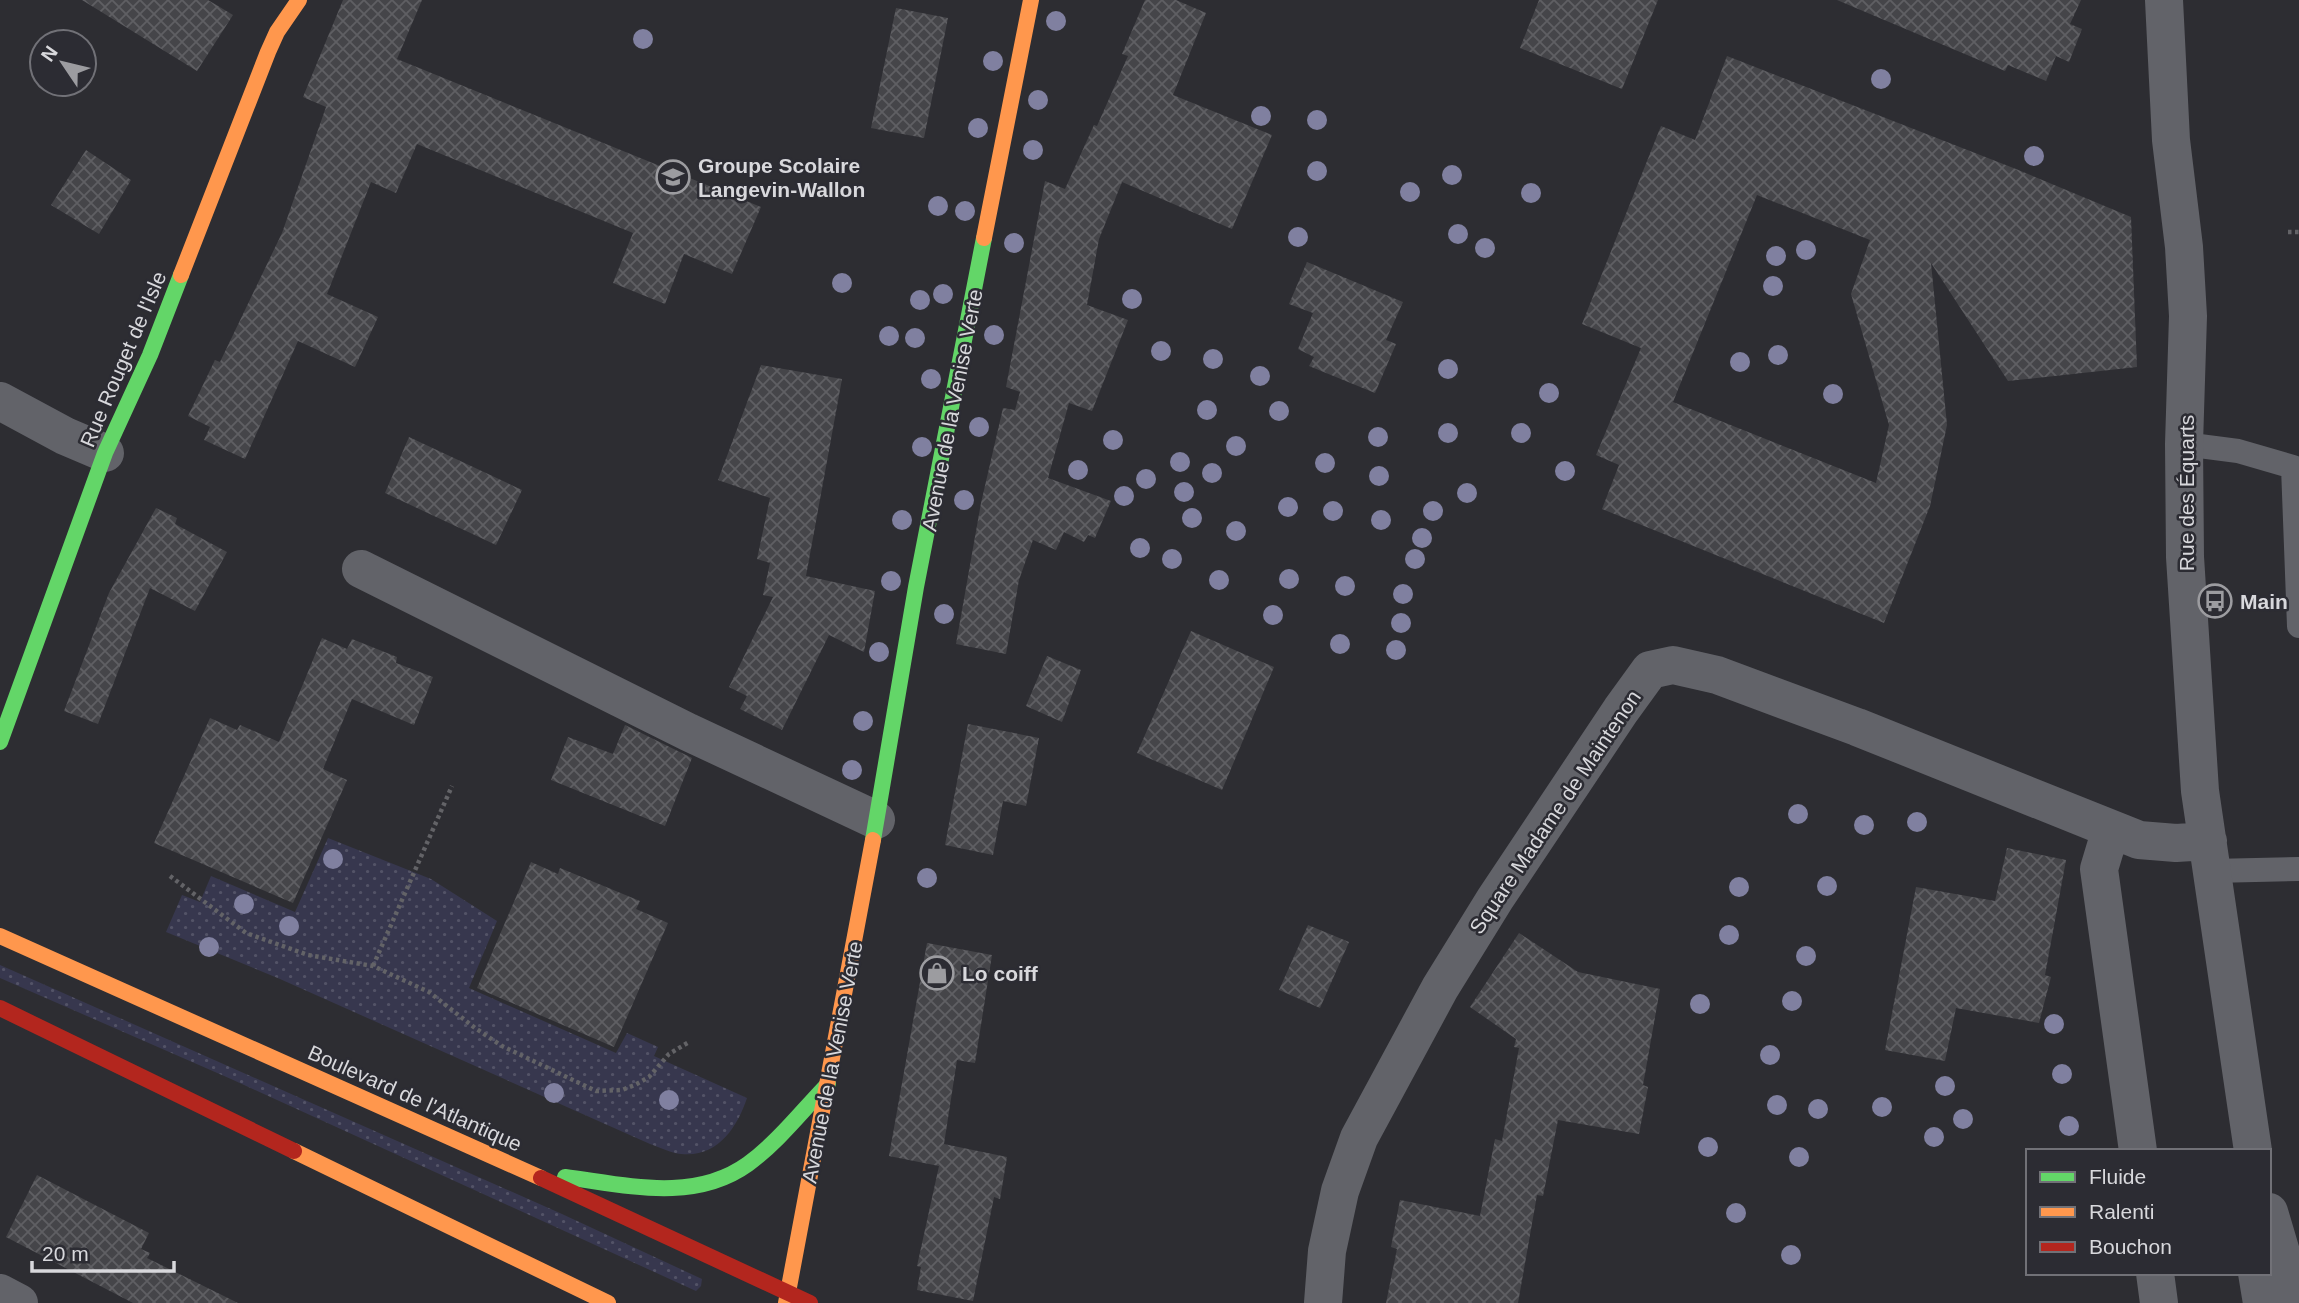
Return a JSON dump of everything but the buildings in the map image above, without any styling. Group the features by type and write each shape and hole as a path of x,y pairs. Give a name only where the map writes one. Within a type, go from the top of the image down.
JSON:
{"street":[{"name":"Rue Rouget de l'Isle","path":"0,741 105,453 150,355 268,52 299,0"},
{"name":"Avenue de la Venise Verte","path":"787,1298 876,820 916,587 1031,0"},
{"name":"Rue des Équarts","path":"2164,0 2171,140 2184,247 2188,316 2184,444 2185,557 2200,791 2253,1149"},
{"path":"0,401 65,436 105,453"},
{"path":"361,569 676,726 876,820"},
{"name":"Square Madame de Maintenon","path":"1323,1303 1327,1251 1340,1191 1359,1138 1440,988 1488,910 1613,721 1650,670 1673,665 1717,675 1857,727 2139,840 2176,843 2210,856"},
{"path":"2111,829 2099,869 2138,1149"},
{"name":"Boulevard de l'Atlantique","path":"0,936 531,1173 787,1298 810,1303"},
{"path":"0,1007 608,1303"},
{"path":"531,1173 665,1188 709,1185 748,1164 828,1084"},
{"path":"2271,1219 2296,1303"},
{"path":"2155,1275 2159,1303"},
{"path":"2257,1275 2262,1303"},
{"path":"0,1293 19,1303"}],"lane":[{"path":"2184,444 2238,450 2297,472 2299,626"},
{"path":"2210,856 2299,869"}],"path":[{"path":"2288,232 2299,232"},
{"path":"373,966 452,786"},
{"path":"170,876 246,933 308,955 373,966 429,992 474,1028 502,1046 596,1091 622,1090 635,1086 649,1077 669,1054 689,1042"}],"shaded area":[{"path":"328,838 431,879 497,921 469,988 616,1053 627,1033 658,1047 654,1056 747,1098 731,1130 724,1139 705,1151 681,1154 669,1151 280,979 166,932 182,895 200,902 211,876 295,912"},
{"path":"0,965 562,1214 702,1279 701,1286 696,1291 231,1079 0,978"}],"traffic: fast":[{"path":"873,840 916,587 984,238"},
{"path":"0,742 105,453 150,355 181,275"},
{"path":"565,1177 635,1187 705,1184 748,1164 770,1146 828,1084"}],"traffic: slow":[{"path":"181,275 268,52 277,32 299,0"},
{"path":"984,238 1031,0"},
{"path":"786,1303 873,840"},
{"path":"0,936 541,1178"},
{"path":"294,1151 608,1303"}],"traffic: jam":[{"path":"0,1008 294,1151"},
{"path":"541,1178 810,1303"}],"place":[{"name":"Groupe Scolaire Langevin-Wallon","path":"673,177"},
{"name":"Main","path":"2215,601"},
{"name":"Lo coiff","path":"937,973"}]}
